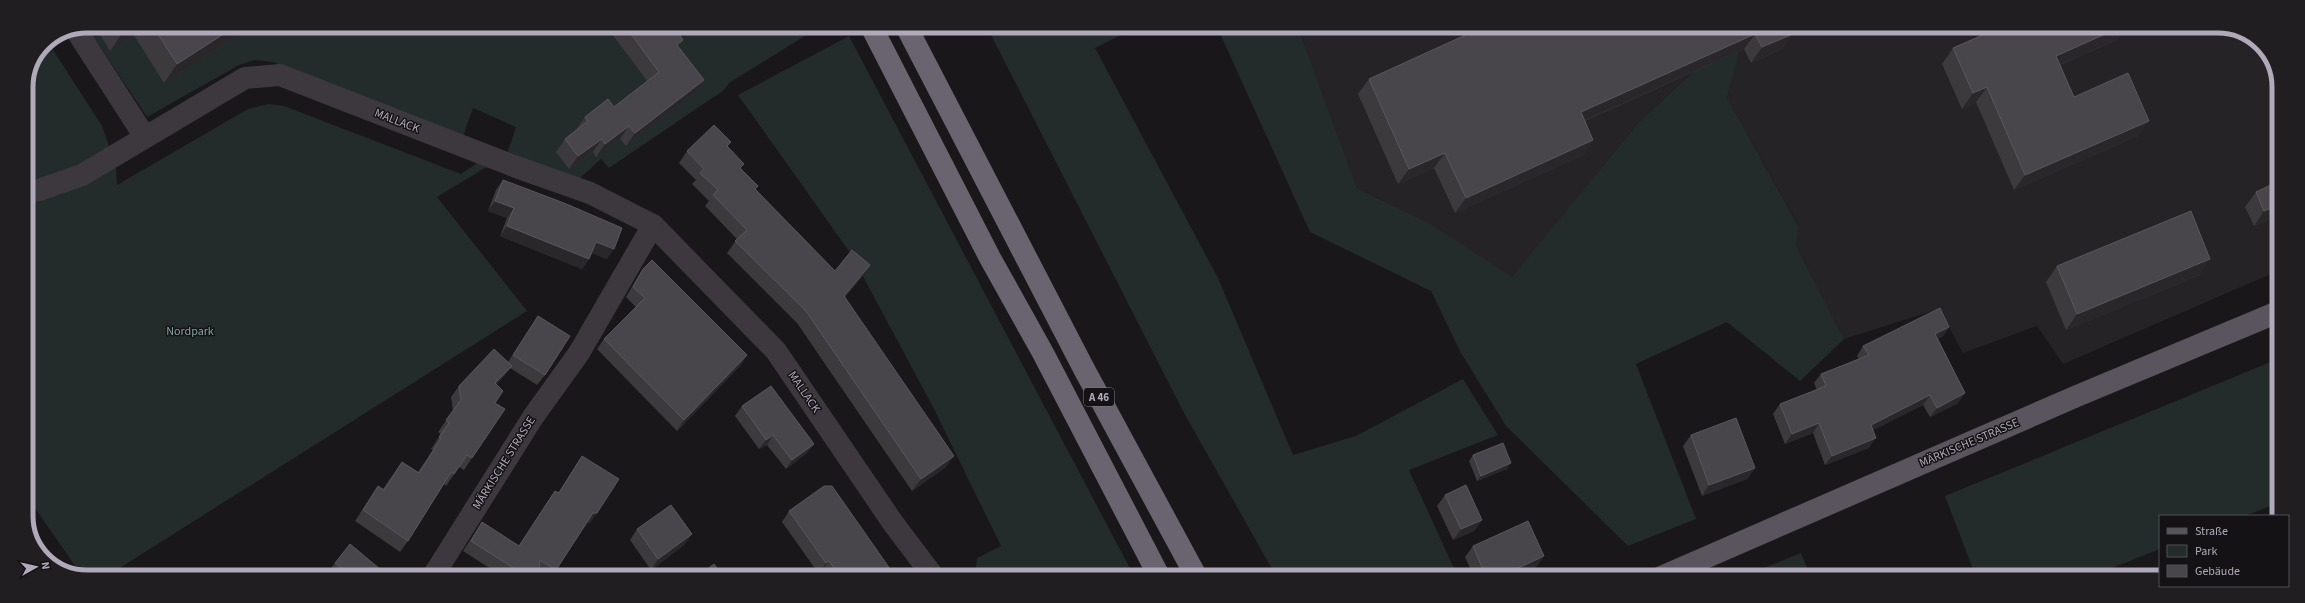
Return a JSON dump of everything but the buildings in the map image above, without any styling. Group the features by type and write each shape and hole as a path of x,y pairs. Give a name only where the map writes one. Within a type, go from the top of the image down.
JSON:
{"highway":[{"name":"A 46","path":"875,33 990,258 1043,354 1156,570"},
{"name":"A 46","path":"910,33 1084,369 1193,570"}],"main road":[{"name":"MÄRKISCHE STRASSE","path":"1677,570 2078,396 2272,315"}],"street":[{"path":"78,34 145,137"},
{"name":"MALLACK","path":"33,191 82,175 245,78 280,75 519,168 590,193 653,225 776,351 893,523 928,570"},
{"name":"MÄRKISCHE STRASSE","path":"437,570 533,417 580,352 653,225"}],"shaded area":[{"path":"1300,33 2218,33 2236,36 2254,46 2259,51 2268,66 2272,83 2272,274 2063,364 2037,326 1963,353 1939,309 1844,339 1796,245 1799,226 1727,98 1738,51 1696,69 1638,123 1512,278 1431,224 1357,188"}],"green space":[{"path":"91,33 810,33 729,83 724,90 609,168 601,159 577,181 507,154 516,127 473,108 463,136 273,62 255,60 239,65 147,117"},
{"path":"990,33 1125,33 1095,48 1218,278 1293,455 1356,436 1463,379 1498,435 1409,470 1455,570 1273,570 1183,411"},
{"path":"1220,33 1300,33 1357,188 1431,224 1512,277 1638,123 1696,69 1739,50 1727,98 1799,227 1796,245 1844,339 1800,381 1727,322 1636,364 1696,519 1628,546 1506,426 1461,353 1431,291 1310,232"},
{"path":"849,36 1131,570 976,570 977,558 1001,546 934,409 851,254 738,95"},
{"name":"Nordpark","path":"51,47 102,126 116,166 117,185 248,109 269,104 284,106 461,174 480,161 490,165 437,197 527,311 117,570 77,569 33,505 33,87 37,66 49,49"},
{"path":"2272,361 2272,505 2248,515 2159,515 2159,549 2107,570 1973,570 1945,496"},
{"path":"1801,553 1808,570 1758,570"}]}
